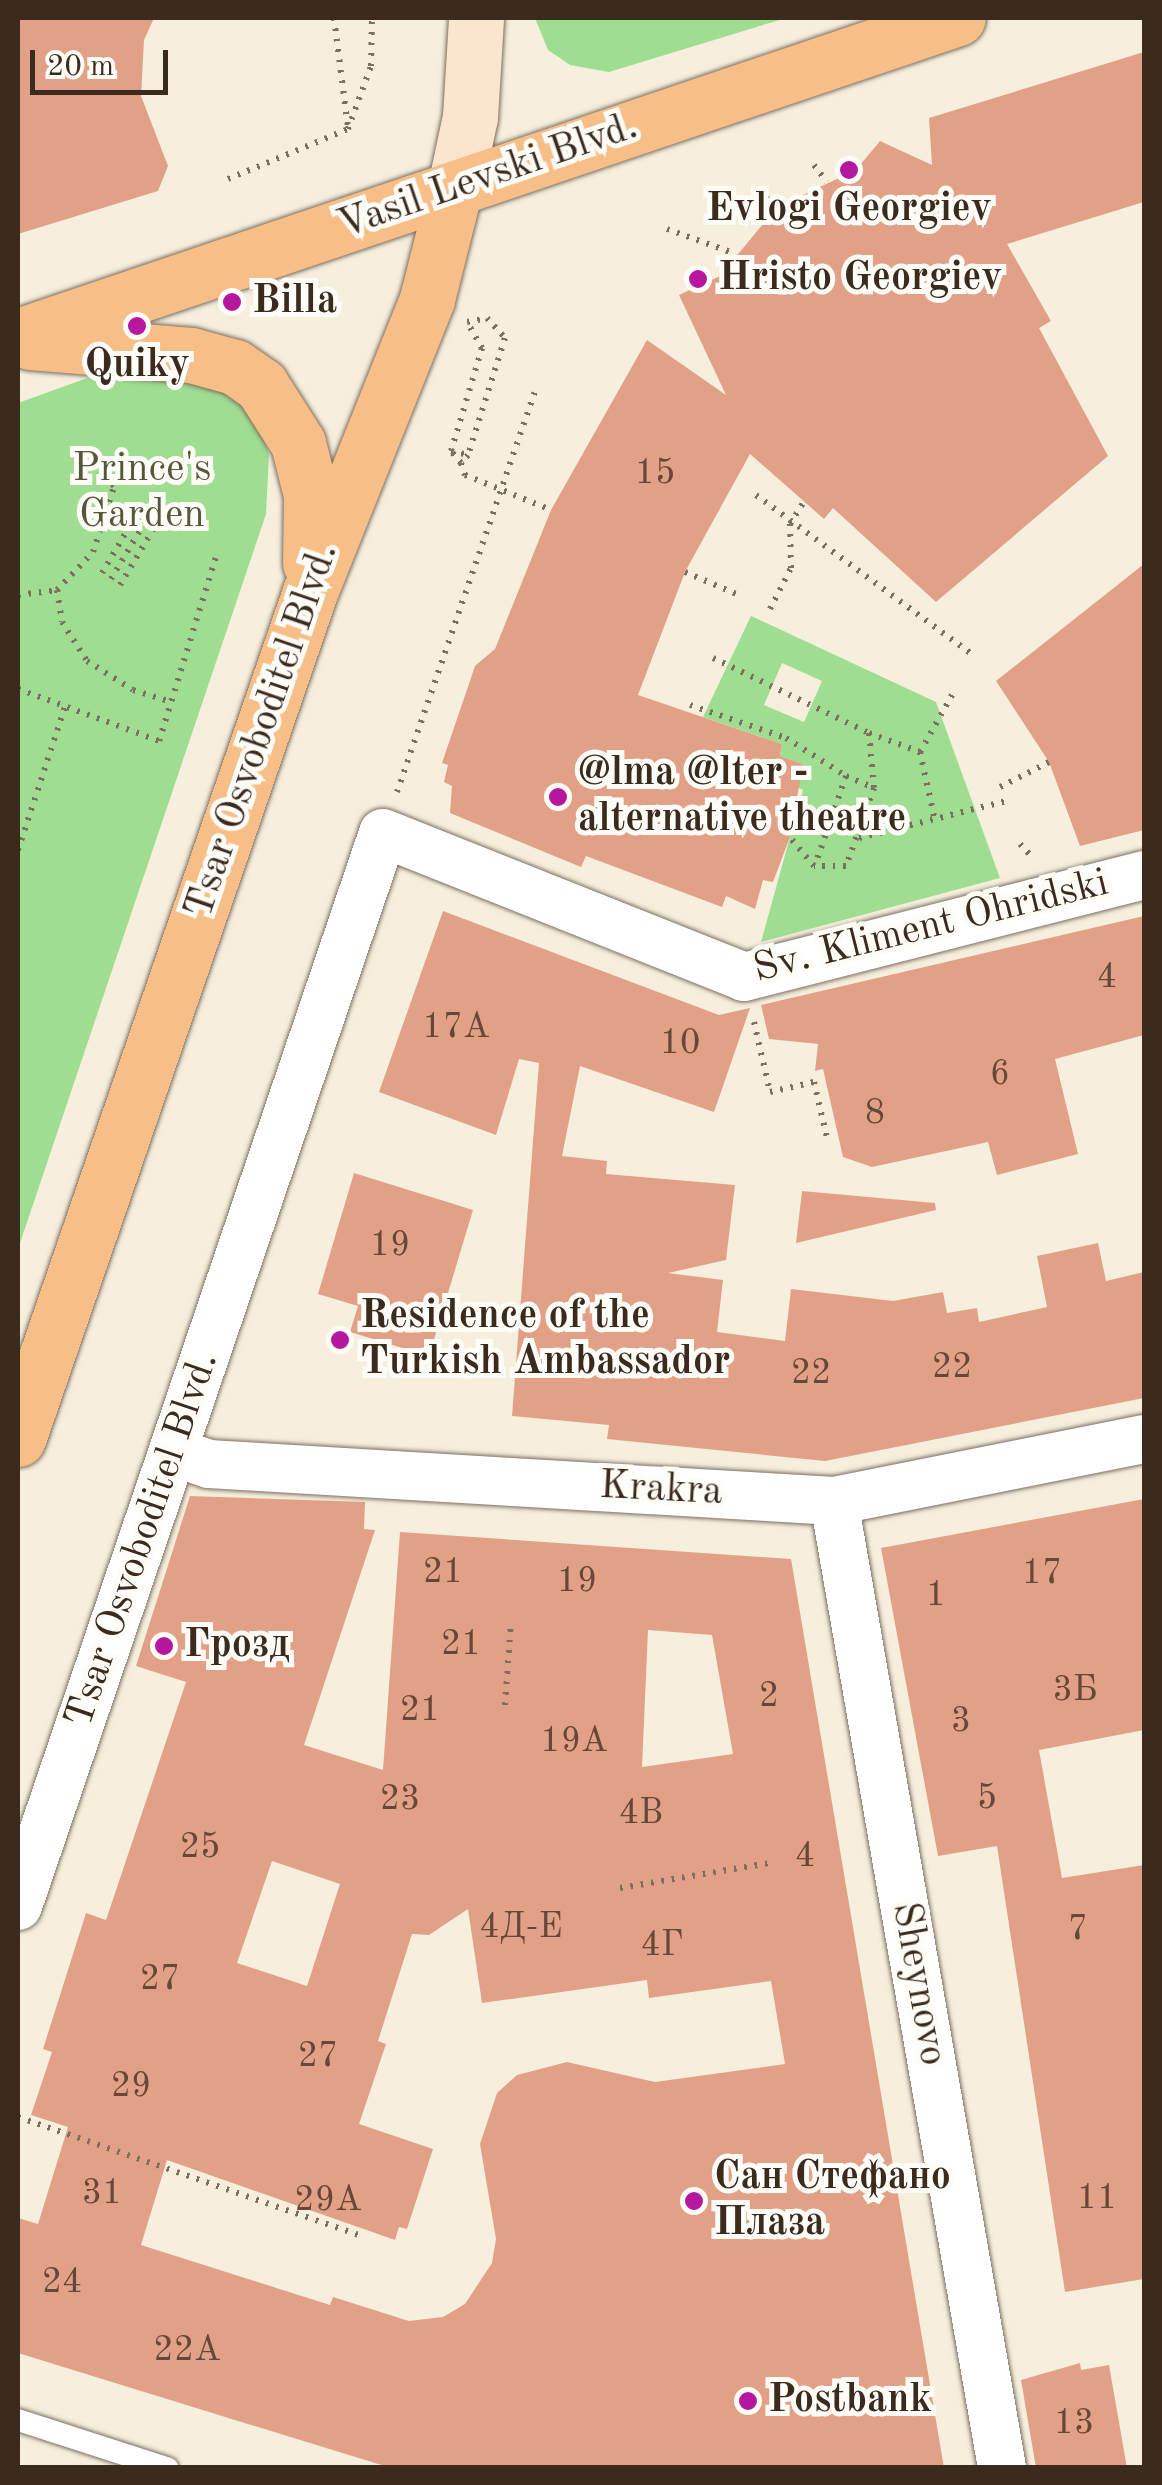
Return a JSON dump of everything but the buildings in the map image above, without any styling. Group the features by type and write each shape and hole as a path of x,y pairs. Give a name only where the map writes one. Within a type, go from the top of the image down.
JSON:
{"main road":[{"name":"Tsar Osvoboditel Blvd.","path":"18,1439 310,592 427,298 470,117 476,18"},
{"name":"Vasil Levski Blvd.","path":"18,339 958,18"},
{"path":"18,339 191,355 235,368 261,385 282,411 302,461 310,496 310,592"}],"street":[{"name":"Sv. Kliment Ohridski","path":"383,833 744,977 1144,875"},
{"name":"Tsar Osvoboditel Blvd.","path":"18,1906 383,833"},
{"name":"Krakra","path":"174,1452 210,1464 834,1501 1144,1439"},
{"name":"Sheynovo","path":"834,1501 1002,2468"}],"lane":[{"path":"18,2420 167,2468"}],"path":[{"path":"334,18 348,129"},
{"path":"228,179 348,129 371,66 372,18"},
{"path":"814,165 827,182"},
{"path":"758,191 778,207"},
{"path":"668,229 736,254"},
{"path":"451,451 482,348 468,322 488,318 504,338 468,455 461,463"},
{"path":"383,833 536,389"},
{"path":"451,451 465,475 551,510"},
{"path":"451,451 468,455"},
{"path":"18,594 57,590 85,562 107,520 114,486 99,472"},
{"path":"756,495 790,524 973,654"},
{"path":"102,573 144,502"},
{"path":"770,609 791,568 790,524 804,502"},
{"path":"110,579 154,507"},
{"path":"120,585 164,513"},
{"path":"18,689 159,741 217,554"},
{"path":"685,572 741,596"},
{"path":"57,590 62,622 87,661 133,690 172,702"},
{"path":"714,658 869,733 920,752"},
{"path":"934,816 920,752 954,690"},
{"path":"690,705 786,738 846,776 874,788"},
{"path":"18,850 66,707"},
{"path":"814,866 846,866 874,788 869,733"},
{"path":"1000,786 1049,762"},
{"path":"814,866 846,776"},
{"path":"857,838 1006,801"},
{"path":"790,837 814,866"},
{"path":"744,977 770,1092 814,1082 828,1142"},
{"path":"505,1705 511,1621"},
{"path":"620,1888 770,1863"},
{"path":"18,2118 364,2237"}],"green space":[{"path":"535,18 786,18 609,72 570,65 548,50"},
{"name":"Prince's Garden","path":"162,363 232,390 255,417 269,454 266,514 18,1249 18,403 104,372"},
{"path":"751,616 936,702 1000,878 761,942 803,790 795,786 803,764 780,756 782,744 703,717","holes":["782,663 822,681 804,722 764,705"]}],"place":[{"name":"Evlogi Georgiev","path":"849,170"},
{"name":"Hristo Georgiev","path":"698,279"},
{"name":"Billa","path":"232,302"},
{"name":"Quiky","path":"137,326"},
{"name":"@lma @lter - alternative theatre","path":"558,797"},
{"name":"Residence of the Turkish Ambassador","path":"340,1340"},
{"name":"Грозд","path":"164,1646"},
{"name":"Сан Стефано Плаза","path":"694,2201"},
{"name":"Postbank","path":"748,2401"}]}
